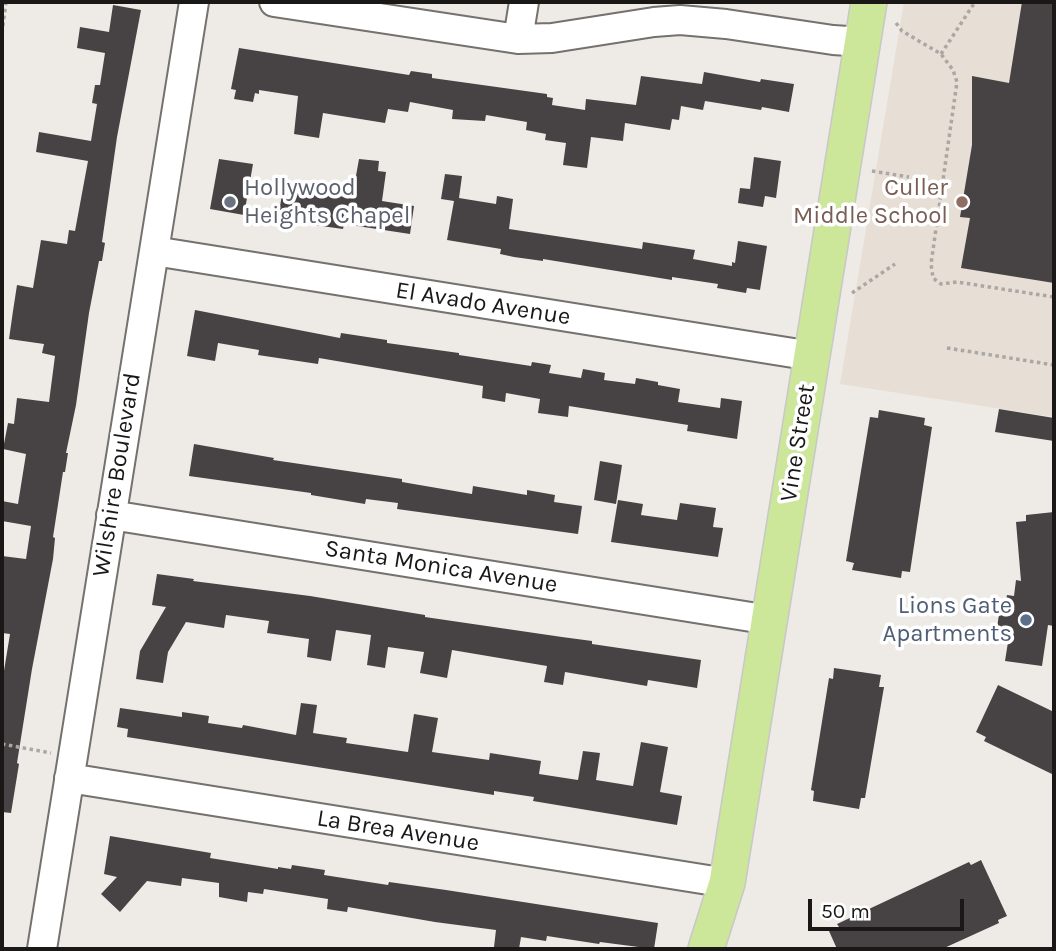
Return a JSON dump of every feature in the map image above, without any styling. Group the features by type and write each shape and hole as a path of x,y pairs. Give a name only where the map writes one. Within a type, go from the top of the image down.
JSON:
{"main road":[{"name":"Vine Street","path":"706,949 727,883 863,42 882,12"},
{"name":"Vine Street","path":"727,883 728,949"}],"street":[{"name":"Wilshire Boulevard","path":"41,949 64,767 111,515 194,2"},
{"path":"274,2 518,39 552,38 680,20 863,42"},
{"path":"518,39 524,2"},
{"name":"El Avado Avenue","path":"154,251 812,356"},
{"name":"Santa Monica Avenue","path":"111,515 770,620"},
{"name":"La Brea Avenue","path":"64,767 727,883"}],"path":[{"path":"2,33 6,2"},
{"path":"941,54 975,2"},
{"path":"882,12 902,32 941,54 953,70 957,82 931,264 933,278 941,284 957,282 1054,297"},
{"path":"872,171 909,177"},
{"path":"852,293 895,264"},
{"path":"947,348 1054,365"},
{"path":"2,744 49,751 64,767"}],"shaded area":[{"name":"Culler Middle School","path":"904,2 1054,2 1054,417 840,384"}],"building":[{"name":"Culler Middle School","path":"1022,2 1054,2 1054,283 961,268 970,218 960,217 972,145 972,76 1009,83"},
{"path":"113,5 141,10 117,137 102,242 105,243 89,313 53,537 53,559 32,669 11,813 2,812 2,683 10,634 2,633 2,556 26,559 31,526 2,521 2,501 18,504 26,454 3,449 8,423 14,424 17,398 49,402 55,356 42,353 44,344 9,339 17,285 33,288 41,240 67,244 69,230 75,231 88,161 36,152 39,132 91,141 97,104 92,103 95,85 100,85 105,53 77,48 80,27 109,32"},
{"path":"239,48 409,75 411,71 432,74 432,78 547,94 547,97 553,98 552,105 585,110 586,99 636,105 641,76 702,84 704,72 760,82 761,79 794,84 789,112 705,101 703,110 681,106 679,120 672,119 670,130 625,123 623,141 591,137 587,168 563,165 566,143 545,140 546,134 526,130 527,122 486,115 485,121 452,119 453,110 410,102 408,112 388,109 385,123 323,113 319,138 294,134 298,96 259,90 259,94 255,93 253,102 234,99 236,90 231,89"},
{"path":"754,157 781,161 776,198 765,196 763,207 738,203 740,188 750,189"},
{"path":"219,159 253,164 244,215 210,209"},
{"path":"359,159 379,161 378,171 386,172 382,201 414,206 410,234 344,224 343,229 278,220 283,187 352,198"},
{"path":"445,174 462,176 459,198 496,204 497,196 513,199 509,229 642,249 643,242 695,250 693,259 732,266 732,262 735,263 738,241 767,246 760,290 747,288 746,293 717,288 718,284 514,257 500,254 501,249 447,240 454,201 441,199"},
{"path":"195,310 340,338 341,333 531,366 532,362 551,365 549,373 581,378 583,369 605,373 604,380 635,384 636,378 658,382 658,385 680,389 678,402 720,408 721,398 742,401 737,439 687,431 688,425 569,406 568,417 538,413 540,399 506,393 505,402 482,398 483,386 319,358 318,364 258,355 259,350 218,343 215,361 187,356"},
{"path":"999,409 1054,418 1054,441 995,432"},
{"path":"879,410 925,418 924,425 932,427 910,572 902,571 901,578 852,570 854,563 846,561 870,417 878,418"},
{"path":"194,444 274,458 273,460 402,479 402,482 472,494 473,486 527,495 527,490 555,495 554,502 582,506 578,534 397,509 398,503 366,499 365,504 311,493 189,476"},
{"path":"600,461 622,465 616,504 594,500"},
{"path":"618,500 643,504 641,515 677,520 680,503 716,508 713,527 723,528 718,557 611,542"},
{"path":"1054,512 1054,626 1048,625 1042,666 1005,661 1008,642 1000,641 1002,629 997,628 1000,607 1005,608 1007,595 1014,596 1016,580 1021,581 1016,522 1026,521 1026,515"},
{"path":"157,574 310,596 425,617 701,660 697,688 648,680 647,686 565,672 563,685 544,682 547,666 452,650 447,678 420,673 424,652 388,647 385,668 367,665 371,635 336,630 331,661 307,657 309,639 267,633 269,621 226,615 224,628 186,622 168,652 163,683 136,679 140,651 166,607 152,605"},
{"path":"834,668 881,675 879,687 884,687 865,798 861,798 859,809 813,801 814,791 811,790 829,678 833,679"},
{"path":"998,685 1054,712 1054,775 984,741 986,737 976,732"},
{"path":"301,703 317,705 313,733 347,738 346,743 408,752 414,714 438,718 432,752 489,760 490,753 541,761 539,774 578,780 583,751 600,753 596,780 633,786 641,742 668,747 660,792 682,796 677,825 533,801 534,797 494,791 494,795 127,737 128,729 117,727 120,708 182,717 182,712 209,716 208,723 242,728 243,725 296,735"},
{"path":"110,836 211,853 210,858 278,869 291,869 292,865 325,870 324,875 388,885 389,882 446,890 658,923 654,949 547,936 546,941 521,937 519,949 494,947 496,930 348,907 347,912 327,909 328,899 264,889 263,894 248,892 247,902 219,897 219,883 182,878 181,886 147,881 120,912 101,894 117,877 104,874"},
{"path":"981,860 1007,916 998,920 999,923 942,949 837,949 829,931 839,927 837,924 969,862 971,865"}],"place":[{"name":"Hollywood Heights Chapel","path":"230,202"},
{"name":"Culler Middle School","path":"962,202"},
{"name":"Lions Gate Apartments","path":"1026,620"}]}
